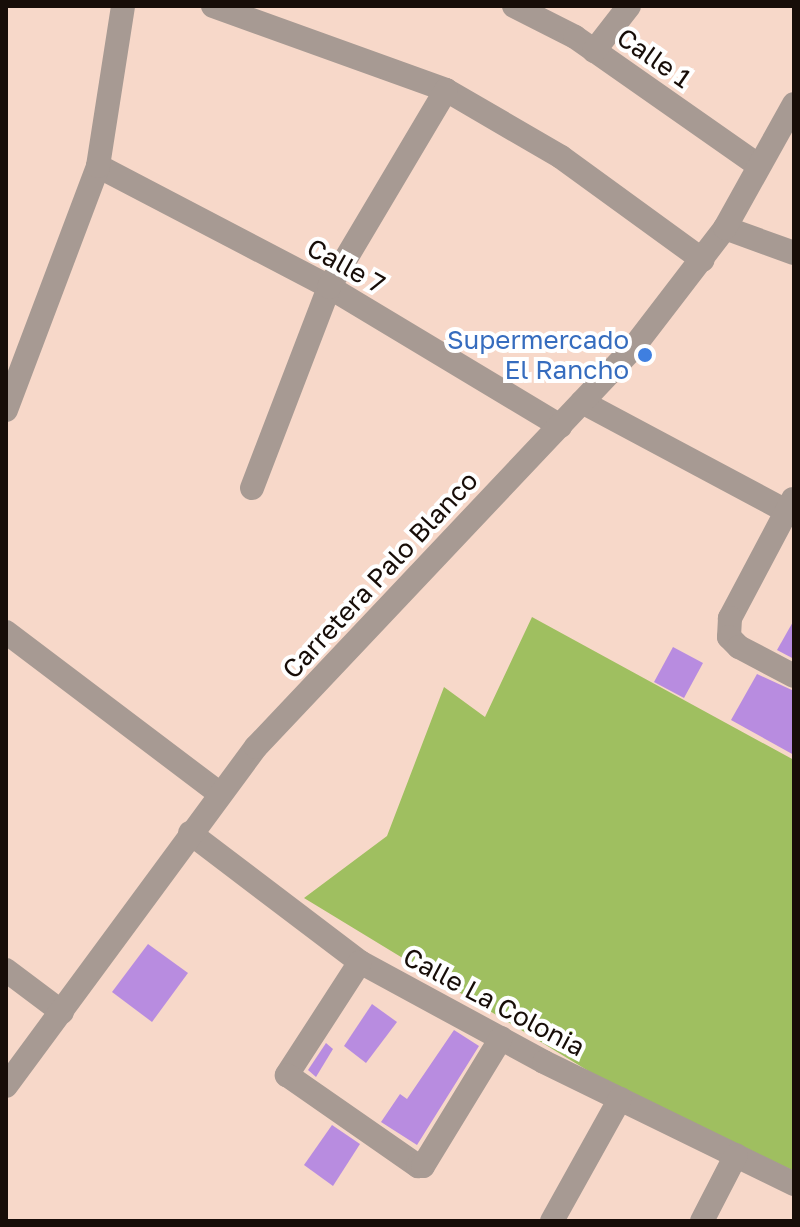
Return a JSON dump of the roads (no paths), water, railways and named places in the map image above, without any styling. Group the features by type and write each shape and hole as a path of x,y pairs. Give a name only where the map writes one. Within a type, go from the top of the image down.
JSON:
{"street":[{"path":"6,410 98,166 123,6"},
{"path":"213,6 446,90 561,157 703,260"},
{"name":"Calle 1","path":"514,6 594,51 758,165"},
{"path":"594,51 629,6"},
{"path":"252,488 329,287 446,90"},
{"name":"Carretera Palo Blanco","path":"6,1086 256,747 560,426 703,260 725,228 794,104"},
{"name":"Calle 7","path":"98,166 329,287 560,426"},
{"path":"725,228 794,253"},
{"path":"582,402 792,508 730,618 729,637 739,647 794,676"},
{"path":"6,632 220,794"},
{"name":"Calle La Colonia","path":"190,833 360,962 620,1099 794,1184"},
{"path":"360,962 287,1075 418,1166 423,1166 501,1038"},
{"path":"6,970 62,1012"},
{"path":"552,1221 620,1099"},
{"path":"702,1221 736,1155"}],"place":[{"name":"Supermercado El Rancho","path":"645,355"}]}
